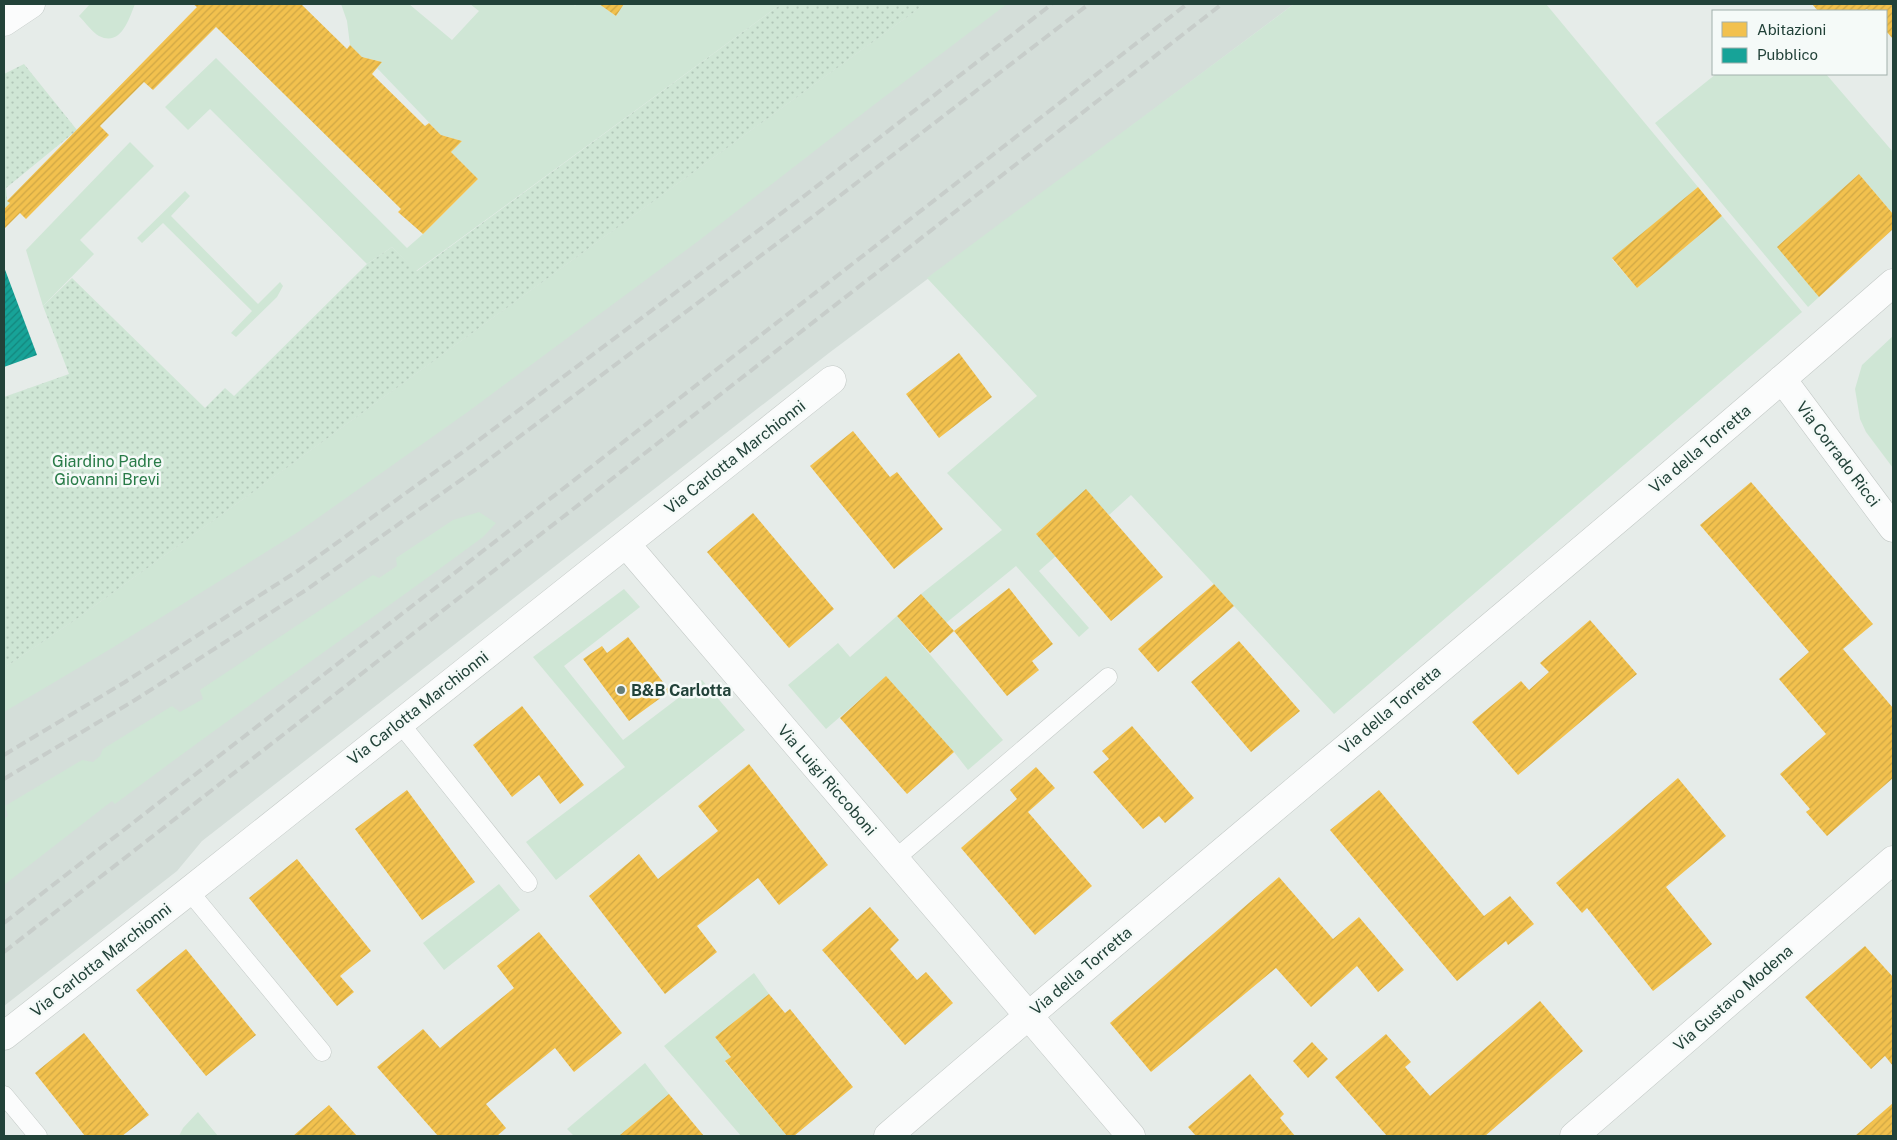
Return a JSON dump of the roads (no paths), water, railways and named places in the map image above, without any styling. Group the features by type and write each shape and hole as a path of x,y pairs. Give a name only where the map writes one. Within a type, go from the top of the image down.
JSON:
{"street":[{"path":"4,22 30,4"},
{"name":"Via della Torretta","path":"888,1136 1893,283"},
{"name":"Via Corrado Ricci","path":"1782,379 1893,528"},
{"name":"Via Carlotta Marchionni","path":"4,1036 832,380"},
{"name":"Via Luigi Riccoboni","path":"626,544 1028,1016"},
{"name":"Via Gustavo Modena","path":"1574,1136 1893,860"},
{"path":"1028,1016 1131,1136"}],"lane":[{"path":"895,860 1108,677"},
{"path":"399,722 528,883"},
{"path":"189,891 322,1052"},
{"path":"4,1094 38,1136"}],"railway":[{"path":"4,755 125,682 299,570 467,449 799,200 1052,4"},
{"path":"4,779 135,700 306,590 479,467 811,218 1089,4"},
{"path":"4,923 1187,4"},
{"path":"4,952 1222,4"}],"place":[{"name":"B&B Carlotta","path":"621,690"}],"park label":[{"name":"Giardino Padre Giovanni Brevi","path":"107,470"}]}
